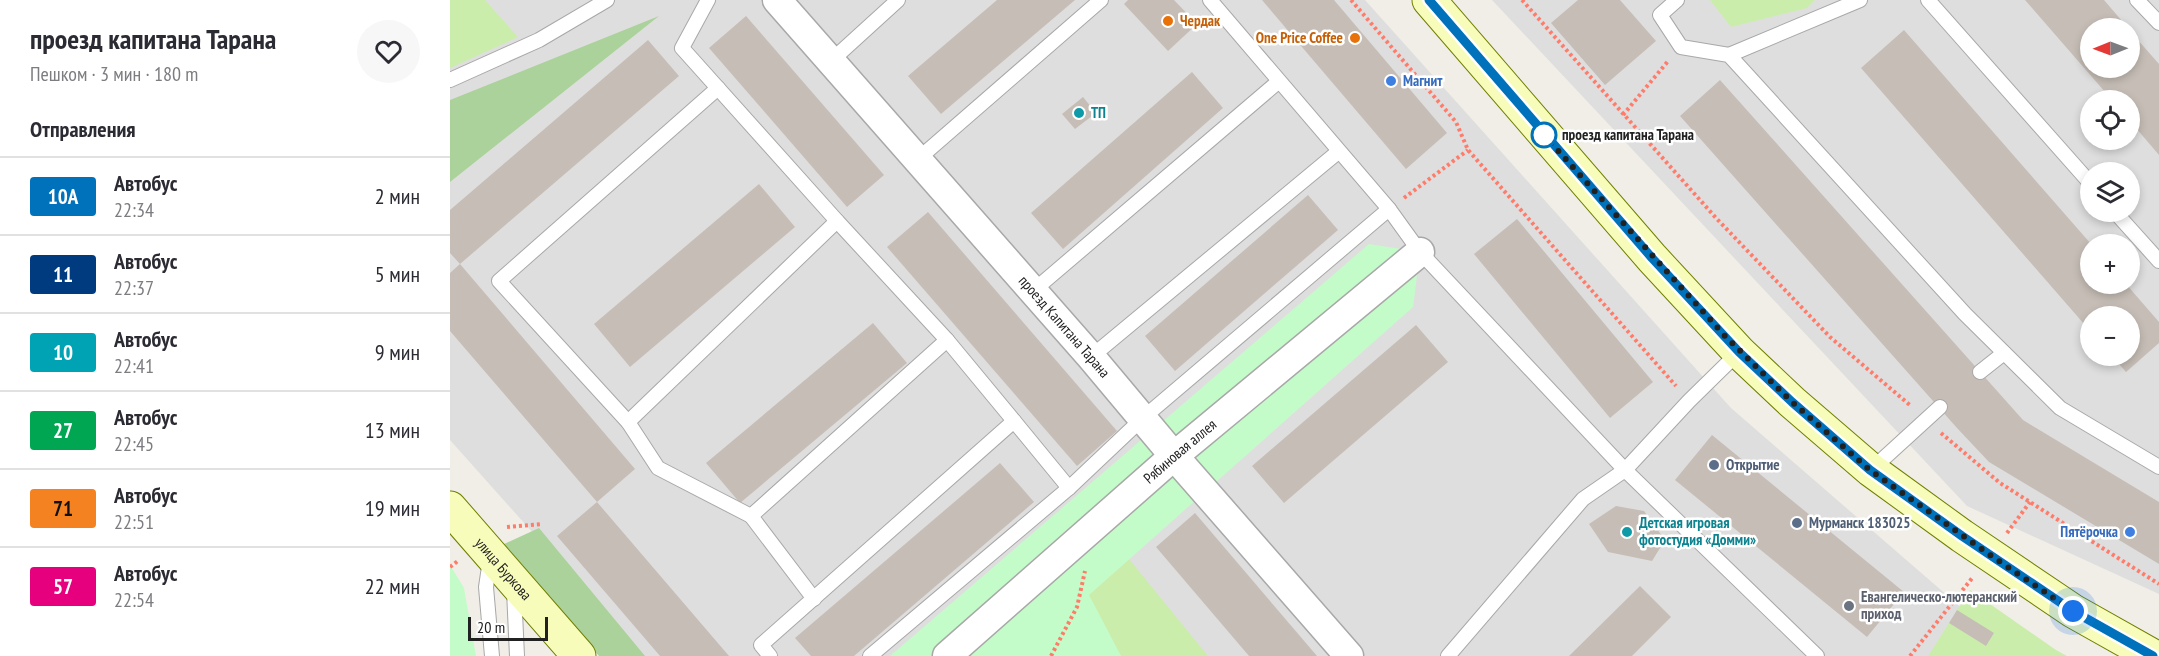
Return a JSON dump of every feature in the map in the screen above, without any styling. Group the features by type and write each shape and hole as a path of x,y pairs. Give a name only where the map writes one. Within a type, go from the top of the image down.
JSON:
{"main road":[{"path":"1428,0 1629,232 1739,352 1792,402 1870,470 1990,555 2073,611 2153,656"},
{"name":"улица Буркова","path":"450,508 496,541 513,580 579,656"}],"street":[{"name":"проезд Капитана Тарана","path":"777,0 1091,357 1174,456 1349,656"},
{"name":"Рябиновая аллея","path":"946,656 1174,456 1420,252"}],"lane":[{"path":"450,80 538,40 607,0"},
{"path":"708,0 682,48 947,340 1069,488"},
{"path":"831,61 898,0"},
{"path":"917,160 1101,0"},
{"path":"1210,0 1389,209 1420,252 1625,470 1817,656"},
{"path":"1677,0 1660,15 1681,47 1729,55 1860,0"},
{"path":"1928,0 2080,172"},
{"path":"2137,0 2159,24"},
{"path":"1729,55 1965,314 2060,408 2159,467"},
{"path":"1033,291 1278,82"},
{"path":"718,88 499,280 628,422 658,468 751,516 814,599"},
{"path":"1091,357 1338,152"},
{"path":"870,656 1069,488 1143,418 1389,209"},
{"path":"628,422 837,221"},
{"path":"2124,222 2159,261"},
{"path":"751,516 947,340"},
{"path":"1448,656 1583,500 1625,470 1689,401 1739,352"},
{"path":"1980,372 2004,353"},
{"path":"1870,470 1940,407"},
{"path":"770,656 761,645 1014,421"},
{"path":"492,656 486,587 496,541"},
{"path":"513,580 517,656"}],"path":[{"path":"1351,0 1456,122 1468,150 1689,401"},
{"path":"1522,0 1716,218 1830,336 2000,483 2159,584"},
{"path":"1623,115 1681,47"},
{"path":"1389,209 1468,150"},
{"path":"1051,656 1077,607 1096,524"},
{"path":"496,541 542,525"},
{"path":"1910,656 1954,599"}],"shaded area":[{"path":"450,0 1365,0 1731,408 1964,610 2053,656 643,656 450,440"},
{"path":"1492,0 2159,0 2159,594 1967,506"}],"green space":[{"path":"450,0 485,0 518,37 450,68"},
{"path":"1710,0 1815,0 1807,8 1731,27"},
{"path":"659,16 450,182 450,100"},
{"path":"1369,244 1420,252 1413,307 1089,595 1121,656 890,656"},
{"path":"539,528 645,656 599,656 502,545"},
{"path":"1129,559 1208,656 1121,656 1088,595"},
{"path":"450,565 464,588 476,656 450,656"},
{"path":"1970,590 2056,650 2067,656 1928,656"}],"building":[{"path":"997,0 1075,0 941,114 908,76"},
{"path":"1128,0 1174,0 1197,24 1168,51 1124,4"},
{"path":"1262,0 1334,0 1447,133 1406,169"},
{"path":"1578,0 1620,0 1656,41 1605,85 1551,23"},
{"path":"2025,0 2104,0 2119,18 2080,18 2080,63"},
{"path":"746,16 884,175 847,207 709,48"},
{"path":"1904,30 2082,234 2080,234 2080,294 2135,294 2159,322 2159,343 2140,360 2140,306 2080,306 2080,319 1861,68"},
{"path":"648,40 679,76 460,264 450,253 450,210"},
{"path":"2140,42 2159,64 2159,155 2140,133 2140,90 2103,90 2093,78 2140,78"},
{"path":"1192,72 1223,108 1063,249 1031,213"},
{"path":"1720,80 2023,420 2159,502 2159,564 1989,462 1957,428 1680,116"},
{"name":"ТП","path":"1083,97 1096,113 1075,129 1062,114"},
{"path":"759,184 795,227 630,367 594,324"},
{"path":"1308,195 1338,230 1175,371 1145,336"},
{"path":"928,212 1117,431 1077,466 887,247"},
{"path":"1517,219 1653,382 1610,418 1474,254"},
{"path":"460,264 635,469 597,502 450,331 450,273"},
{"path":"873,323 907,363 740,503 706,463"},
{"path":"1416,325 1448,362 1284,503 1252,466"},
{"path":"2121,366 2133,366 2126,372"},
{"path":"1712,435 1904,592 1867,637 1675,480"},
{"path":"1000,463 1034,502 854,656 811,656 795,638"},
{"path":"597,502 729,656 660,656 557,536"},
{"name":"Детская игровая фотостудия «Домми»","path":"1616,506 1644,511 1665,540 1652,561 1608,552 1589,524"},
{"path":"1195,513 1317,656 1249,656 1156,547"},
{"path":"1640,586 1671,617 1632,656 1569,656"},
{"path":"1957,610 1994,633 1986,646 1949,623"}],"bus line":[{"name":"10А","path":"1429,0 1652,258 1739,352 1792,402 1870,470 1962,536 2073,611 2153,656"}],"place":[{"name":"Чердак","path":"1168,21"},
{"name":"One Price Coffee","path":"1355,38"},
{"name":"Магнит","path":"1391,81"},
{"name":"ТП","path":"1079,113"},
{"name":"проезд капитана Тарана","path":"1544,135"},
{"name":"Открытие","path":"1714,465"},
{"name":"Мурманск 183025","path":"1797,523"},
{"name":"Детская игровая фотостудия «Домми»","path":"1627,532"},
{"name":"Пятёрочка","path":"2130,532"},
{"name":"Евангелическо-лютеранский приход","path":"1849,606"}],"route":[{"path":"1544,135 1652,258 1739,352 1792,402 1870,470 2073,611"}]}
